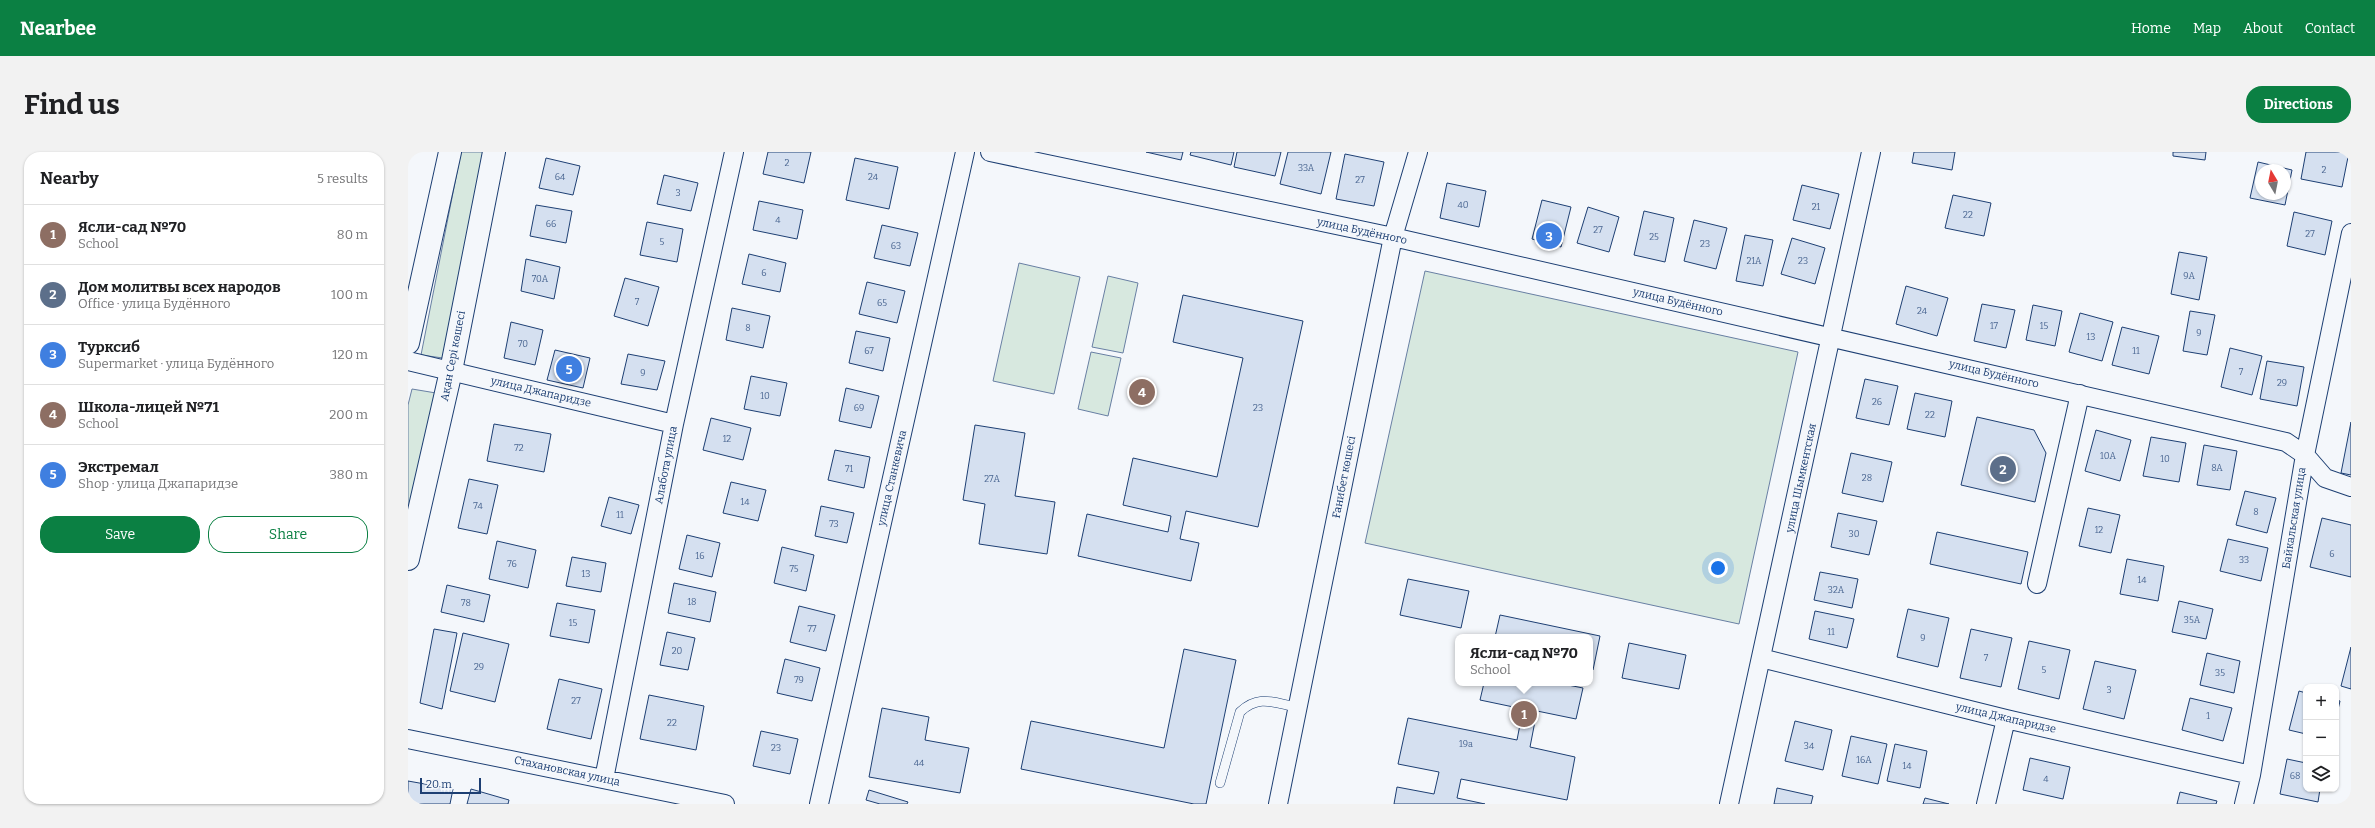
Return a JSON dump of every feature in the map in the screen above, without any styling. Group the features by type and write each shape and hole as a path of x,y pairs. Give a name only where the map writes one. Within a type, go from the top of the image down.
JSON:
{"street":[{"path":"408,342 450,152"},
{"name":"Ақан Сері көшесі","path":"408,559 451,371 494,152"},
{"name":"Алабота улица","path":"604,779 674,424 734,152"},
{"name":"улица Станкевича","path":"819,804 965,152"},
{"name":"улица Будённого","path":"990,152 1393,237 2286,442 2305,455 2325,478 2351,487"},
{"name":"Ғанибет көшесі","path":"1278,804 1393,237 1418,152"},
{"name":"улица Шымкентская","path":"1729,804 1832,337 1871,152"},
{"name":"Байкальская улица","path":"2244,804 2252,775 2305,455 2351,233"},
{"name":"улица Джапаридзе","path":"408,361 674,424"},
{"path":"2037,584 2080,394"},
{"name":"улица Джапаридзе","path":"1761,658 2006,719 2252,775"},
{"path":"1986,804 2006,719"},
{"name":"Стахановская улица","path":"408,739 725,804"}],"lane":[{"path":"1220,783 1240,712 1248,704 1259,700 1297,707"}],"shaded area":[{"path":"461,152 486,152 443,358 421,355"},
{"path":"1019,263 1080,277 1054,394 993,381"},
{"path":"1425,271 1798,352 1739,624 1365,543"},
{"path":"1108,276 1138,283 1123,353 1092,347"},
{"path":"1091,352 1121,358 1108,416 1078,409"},
{"path":"412,389 436,393 408,512 408,405"}],"building":[{"path":"768,152 811,152 804,183 763,174"},
{"path":"1146,152 1183,152 1181,160"},
{"path":"1191,152 1234,152 1231,165 1190,155"},
{"path":"1237,152 1281,152 1275,176 1234,167"},
{"path":"1288,152 1331,152 1321,194 1280,184"},
{"path":"1914,152 1955,152 1952,170 1912,163"},
{"path":"2173,152 2206,152 2205,160 2173,156"},
{"path":"2306,152 2349,152 2342,187 2301,179"},
{"path":"1345,154 1384,162 1374,206 1336,199"},
{"path":"546,158 580,166 573,195 539,188"},
{"path":"855,158 898,167 889,209 846,200"},
{"path":"664,175 698,183 691,211 657,204"},
{"path":"2255,176 2255,199 2250,198"},
{"path":"1447,183 1486,191 1479,227 1440,218"},
{"path":"1802,185 1839,194 1830,229 1793,220"},
{"path":"1953,195 1991,203 1984,236 1945,228"},
{"path":"1542,200 1571,207 1561,247 1532,239"},
{"path":"2260,200 2286,200 2285,205"},
{"path":"759,201 803,210 797,239 753,230"},
{"path":"536,205 572,211 566,243 530,236"},
{"path":"1588,207 1619,217 1609,252 1577,243"},
{"path":"1644,211 1674,218 1665,262 1634,255"},
{"path":"2294,212 2332,221 2325,255 2287,246"},
{"path":"1694,220 1727,228 1716,269 1684,261"},
{"path":"647,222 683,229 677,262 640,255"},
{"path":"882,225 918,233 910,266 874,258"},
{"path":"1745,235 1773,240 1763,286 1736,281"},
{"path":"1792,238 1825,248 1815,284 1781,274"},
{"path":"2179,252 2207,257 2199,300 2171,294"},
{"path":"749,254 786,263 780,292 742,284"},
{"path":"526,259 560,267 554,299 521,291"},
{"path":"625,278 659,287 648,326 614,316"},
{"path":"867,282 905,291 897,323 859,314"},
{"path":"1906,286 1948,298 1937,336 1896,324"},
{"path":"1183,295 1303,321 1258,527 1186,511 1180,539 1199,543 1191,581 1078,556 1087,514 1168,532 1171,516 1123,505 1133,458 1217,477 1243,358 1173,342"},
{"path":"1982,304 2015,310 2006,348 1974,341"},
{"path":"2033,305 2062,311 2055,346 2026,340"},
{"path":"732,308 770,316 763,348 726,340"},
{"path":"2190,311 2215,315 2207,355 2183,351"},
{"path":"2080,313 2113,322 2102,361 2069,352"},
{"path":"511,322 543,330 535,365 504,358"},
{"path":"2122,327 2159,336 2149,374 2112,365"},
{"path":"856,331 890,338 883,371 849,363"},
{"path":"2230,348 2262,356 2252,395 2221,387"},
{"path":"555,350 590,358 583,388 547,380"},
{"path":"628,354 665,361 657,390 621,384"},
{"path":"2267,361 2304,367 2297,406 2260,399"},
{"path":"751,376 787,383 780,416 744,409"},
{"path":"1865,379 1898,386 1889,425 1856,418"},
{"path":"846,388 879,396 871,428 839,421"},
{"path":"1915,393 1952,401 1945,437 1907,429"},
{"path":"1977,417 2034,430 2046,453 2035,502 1961,485"},
{"path":"711,418 751,428 743,460 703,450"},
{"path":"2351,422 2351,475 2341,473"},
{"path":"494,424 551,434 544,472 487,461"},
{"path":"975,425 1025,433 1015,496 1055,502 1047,554 979,544 985,504 963,500"},
{"path":"2096,430 2131,440 2120,481 2085,471"},
{"path":"2151,437 2186,443 2179,482 2143,476"},
{"path":"2204,445 2237,451 2230,490 2197,485"},
{"path":"835,450 870,457 864,488 828,480"},
{"path":"1851,453 1892,462 1883,502 1842,493"},
{"path":"469,479 498,485 487,534 458,528"},
{"path":"731,482 766,490 758,521 723,513"},
{"path":"2245,491 2276,498 2267,533 2236,525"},
{"path":"609,497 639,505 631,534 601,526"},
{"path":"821,506 854,513 847,543 815,536"},
{"path":"2088,508 2120,515 2111,553 2079,546"},
{"path":"1838,513 1877,521 1869,555 1831,547"},
{"path":"2322,518 2351,525 2351,577 2310,567"},
{"path":"1937,532 2028,552 2021,584 1930,564"},
{"path":"687,535 720,543 712,577 679,569"},
{"path":"2228,539 2268,548 2261,581 2220,571"},
{"path":"497,541 536,550 528,588 489,579"},
{"path":"782,547 814,555 806,591 774,583"},
{"path":"572,557 606,563 601,592 566,586"},
{"path":"2127,559 2164,566 2158,601 2120,594"},
{"path":"1820,572 1858,579 1852,608 1814,600"},
{"path":"1408,579 1469,591 1461,628 1400,615"},
{"path":"674,583 716,592 710,622 668,613"},
{"path":"447,585 490,595 484,622 441,612"},
{"path":"2179,601 2213,609 2206,639 2172,632"},
{"path":"557,603 595,610 589,643 550,636"},
{"path":"799,606 835,615 826,651 790,642"},
{"path":"1908,609 1949,618 1938,667 1897,657"},
{"path":"1815,611 1854,619 1847,648 1809,639"},
{"path":"1500,615 1590,634 1496,634"},
{"path":"434,629 457,633 442,709 420,703"},
{"path":"1971,629 2012,638 2001,687 1960,678"},
{"path":"667,632 695,638 688,670 660,665"},
{"path":"463,633 509,644 495,702 450,691"},
{"path":"1593,635 1600,636 1593,670"},
{"path":"2029,641 2070,650 2059,699 2018,689"},
{"path":"1629,643 1686,655 1679,689 1622,678"},
{"path":"2351,647 2351,689 2341,686"},
{"path":"1184,649 1236,660 1206,804 1194,804 1021,769 1031,721 1164,748"},
{"path":"2207,653 2240,661 2234,693 2200,685"},
{"path":"785,659 820,668 812,701 777,693"},
{"path":"2095,661 2136,670 2124,719 2083,709"},
{"path":"559,679 602,689 591,739 547,729"},
{"path":"1483,686 1573,686 1583,688 1576,719 1537,711 1530,747 1575,757 1567,800 1461,779 1457,798 1485,804 1394,804 1397,787 1434,794 1439,772 1398,764 1408,718 1517,740 1523,709 1480,700"},
{"path":"2299,691 2303,692 2303,733 2289,730"},
{"path":"649,695 704,706 696,750 640,739"},
{"path":"2190,698 2232,708 2223,741 2182,730"},
{"path":"882,708 929,717 925,740 969,748 960,793 869,777"},
{"path":"1795,721 1832,730 1823,770 1785,761"},
{"path":"761,731 798,739 790,774 753,766"},
{"path":"1851,736 1887,744 1878,784 1842,776"},
{"path":"1895,744 1927,751 1920,788 1887,781"},
{"path":"2030,758 2070,767 2063,799 2023,790"},
{"path":"2287,759 2303,762 2303,792 2320,792 2318,802 2280,794"},
{"path":"408,781 453,789 450,804 408,804"},
{"path":"1777,788 1813,796 1811,804 1774,804"},
{"path":"471,789 509,800 508,804 467,804"},
{"path":"869,790 908,802 907,804 880,804 866,800"},
{"path":"2180,792 2217,801 2216,804 2177,804"},
{"path":"1925,798 1949,804 1923,804"}],"place":[{"name":"Турксиб","path":"1549,236"},
{"name":"Экстремал","path":"569,369"},
{"name":"Школа-лицей №71","path":"1142,392"},
{"name":"Дом молитвы всех народов","path":"2003,469"},
{"name":"Ясли-сад №70","path":"1524,714"}]}
